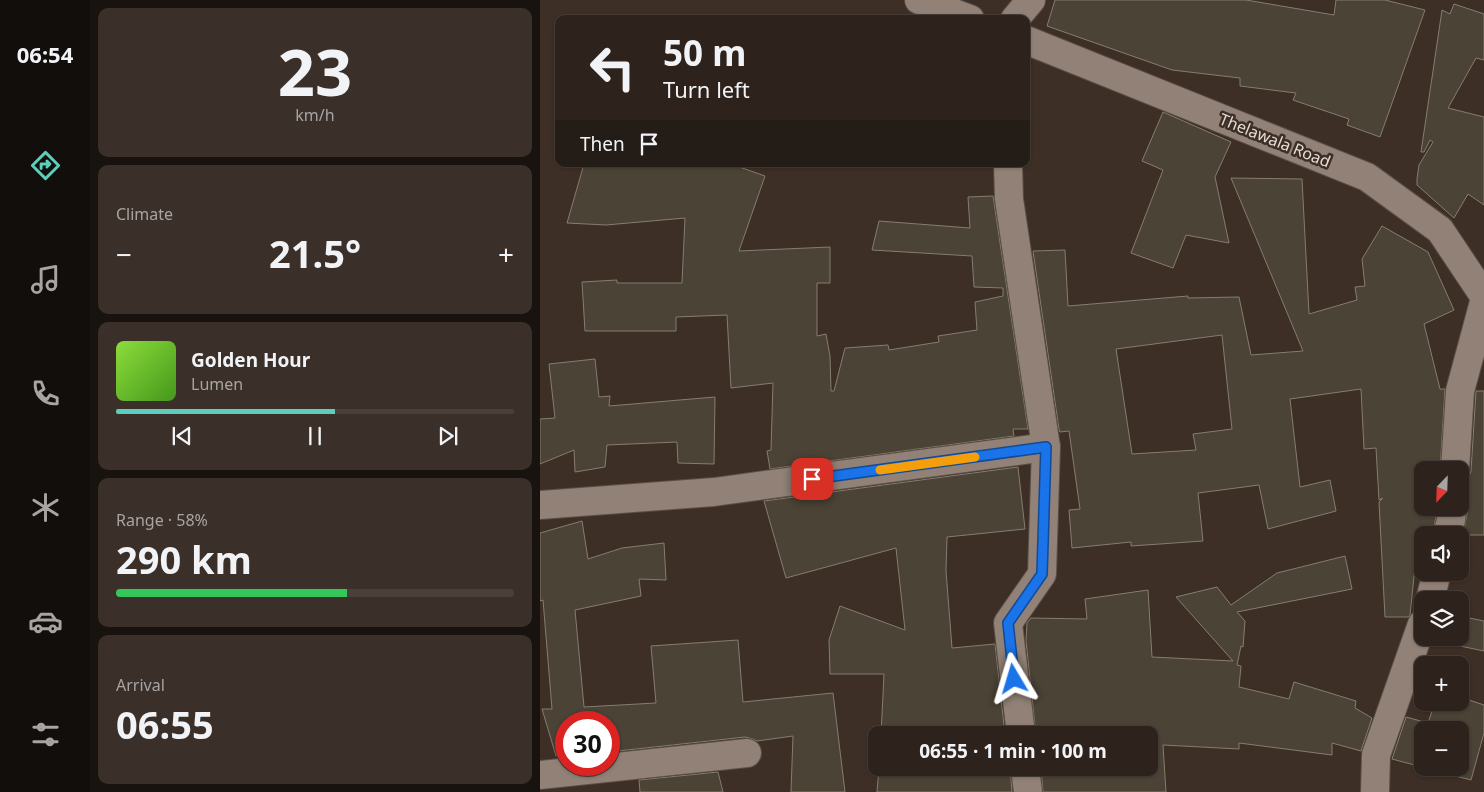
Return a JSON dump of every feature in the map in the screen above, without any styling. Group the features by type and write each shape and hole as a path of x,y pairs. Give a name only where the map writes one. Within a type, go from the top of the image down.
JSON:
{"street":[{"path":"919,0 959,15"},
{"path":"1019,15 1032,0"},
{"name":"Thelawala Road","path":"1030,42 1367,177 1440,230 1484,296"},
{"path":"1008,167 1009,199 1046,447 1042,574 1008,623 1020,726"},
{"path":"1456,461 1460,391 1484,302"},
{"path":"540,505 714,492 1046,447"},
{"path":"1375,792 1376,755 1414,646"},
{"path":"540,775 747,753"},
{"path":"1026,776 1028,792"}],"building":[{"path":"1055,0 1246,0 1334,15 1336,0 1385,0 1425,10 1380,137 1347,125 1349,119 1293,100 1296,93 1240,86 1240,78 1172,70 1047,26"},
{"path":"1454,4 1484,14 1484,60 1476,58 1448,108 1484,117 1484,205 1468,194 1454,218 1417,185 1417,179 1419,165 1433,142 1430,140 1424,152 1421,152 1442,10 1450,14"},
{"path":"1163,112 1231,142 1215,177 1229,243 1186,235 1173,268 1131,253 1163,170 1142,161"},
{"path":"583,167 740,167 765,176 739,251 830,247 830,283 817,283 817,336 826,334 830,356 831,391 834,391 845,348 888,345 889,350 939,342 938,336 977,330 975,302 1003,296 1003,288 974,287 972,256 872,250 879,221 970,228 968,197 993,196 1028,429 1013,429 1014,436 770,469 767,451 771,450 773,383 731,388 727,315 676,317 676,331 585,331 582,282 617,280 617,283 682,283 685,218 606,225 567,223"},
{"path":"1231,178 1302,179 1309,314 1357,300 1355,287 1365,286 1362,259 1382,226 1428,252 1454,310 1424,324 1440,389 1445,389 1441,461 1414,461 1414,516 1436,517 1434,526 1414,526 1414,576 1410,615 1408,617 1385,617 1379,502 1383,498 1379,500 1376,448 1364,449 1361,389 1290,399 1300,487 1330,480 1336,511 1268,529 1259,485 1198,493 1203,541 1131,546 1131,542 1072,548 1069,510 1080,509 1069,431 1060,432 1059,429 1033,251 1065,250 1068,306 1188,296 1188,298 1239,297 1251,355 1303,351","holes":["1222,335 1232,429 1193,434 1196,450 1132,454 1116,349"]},
{"path":"595,359 599,397 610,396 609,406 715,397 714,464 678,463 677,442 607,445 605,467 575,472 574,450 540,464 540,419 555,418 549,364"},
{"path":"1476,391 1484,391 1484,535 1469,535 1469,526 1465,526 1467,516 1469,516 1469,476 1471,471"},
{"path":"1018,467 1025,529 947,537 946,571 952,648 995,644 1004,726 881,726 884,674 830,674 829,640 840,606 905,630 896,548 786,578 764,501"},
{"path":"582,521 588,559 622,548 664,543 666,580 639,579 641,596 575,610 584,707 656,703 651,646 738,640 743,702 833,693 845,792 791,792 793,736 757,741 745,737 620,751 620,711 555,711 555,753 542,709 552,709 543,600 540,601 540,533"},
{"path":"1345,556 1352,589 1237,612 1245,621 1243,647 1241,646 1237,665 1241,666 1239,687 1289,699 1294,682 1356,701 1355,708 1372,718 1361,751 1332,743 1332,755 1239,743 1239,749 1163,745 1166,792 1043,792 1042,776 1158,776 1158,726 1035,726 1026,641 1027,623 1031,618 1087,619 1085,599 1148,590 1152,657 1233,661 1176,597 1217,587 1231,605 1277,573"},
{"path":"1469,618 1484,621 1484,651 1460,646 1469,646"},
{"path":"1469,700 1484,705 1484,733 1471,780 1456,776 1469,776 1469,721 1429,721 1432,711 1469,711"},
{"path":"1406,717 1421,721 1414,721 1414,765 1392,759"},
{"path":"718,772 723,792 640,792 639,780"},
{"path":"878,776 1011,776 1012,792 877,792"}],"slow traffic":[{"path":"880,470 975,457"}],"route":[{"path":"812,479 1046,447 1042,574 1008,623 1014,679"}]}
